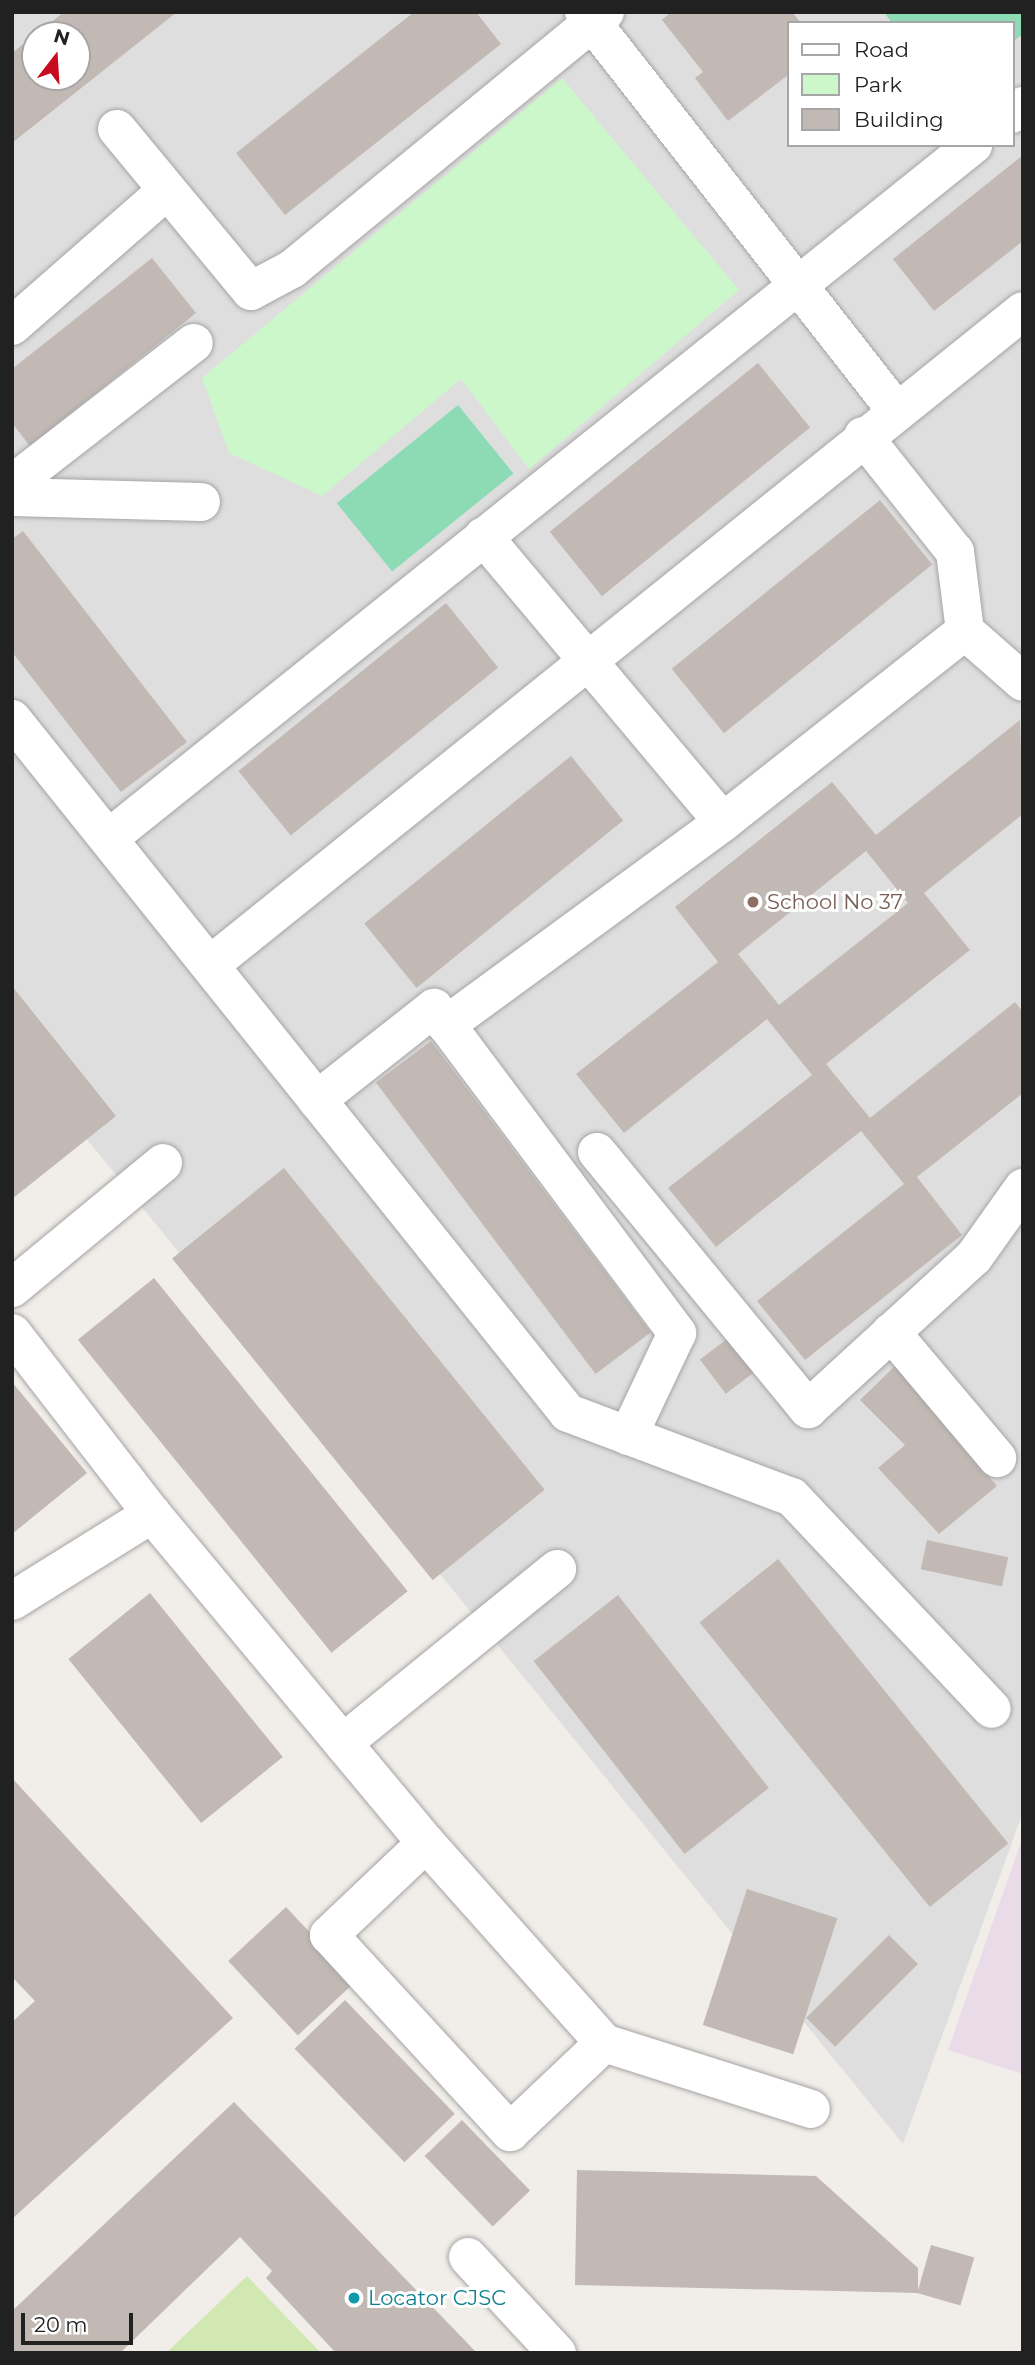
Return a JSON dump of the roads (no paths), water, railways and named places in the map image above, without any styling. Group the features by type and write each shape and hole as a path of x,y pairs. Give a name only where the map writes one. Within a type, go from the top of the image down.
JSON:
{"street":[{"path":"117,130 251,291 292,269 594,16 895,409"},
{"path":"109,838 798,282 970,147"},
{"path":"12,327 166,191"},
{"path":"210,965 895,409 1023,311"},
{"path":"12,484 194,343"},
{"path":"863,436 955,552 965,631 1023,682"},
{"path":"12,497 201,502"},
{"path":"483,536 723,822"},
{"path":"446,1025 723,822 965,631"},
{"path":"12,719 568,1413 792,1497 992,1709"},
{"path":"317,1100 434,1008 677,1333 628,1436"},
{"path":"597,1152 808,1409 974,1257 1023,1188"},
{"path":"12,1288 163,1163"},
{"path":"891,1332 997,1458"},
{"path":"12,1333 152,1514 426,1843 604,2043 811,2109"},
{"path":"12,1601 152,1514"},
{"path":"344,1743 557,1569"},
{"path":"426,1843 329,1935 510,2132 604,2043"},
{"path":"468,2257 557,2353"}],"place":[{"name":"School No 37","path":"753,902"},
{"name":"Locator CJSC","path":"354,2298"}]}
